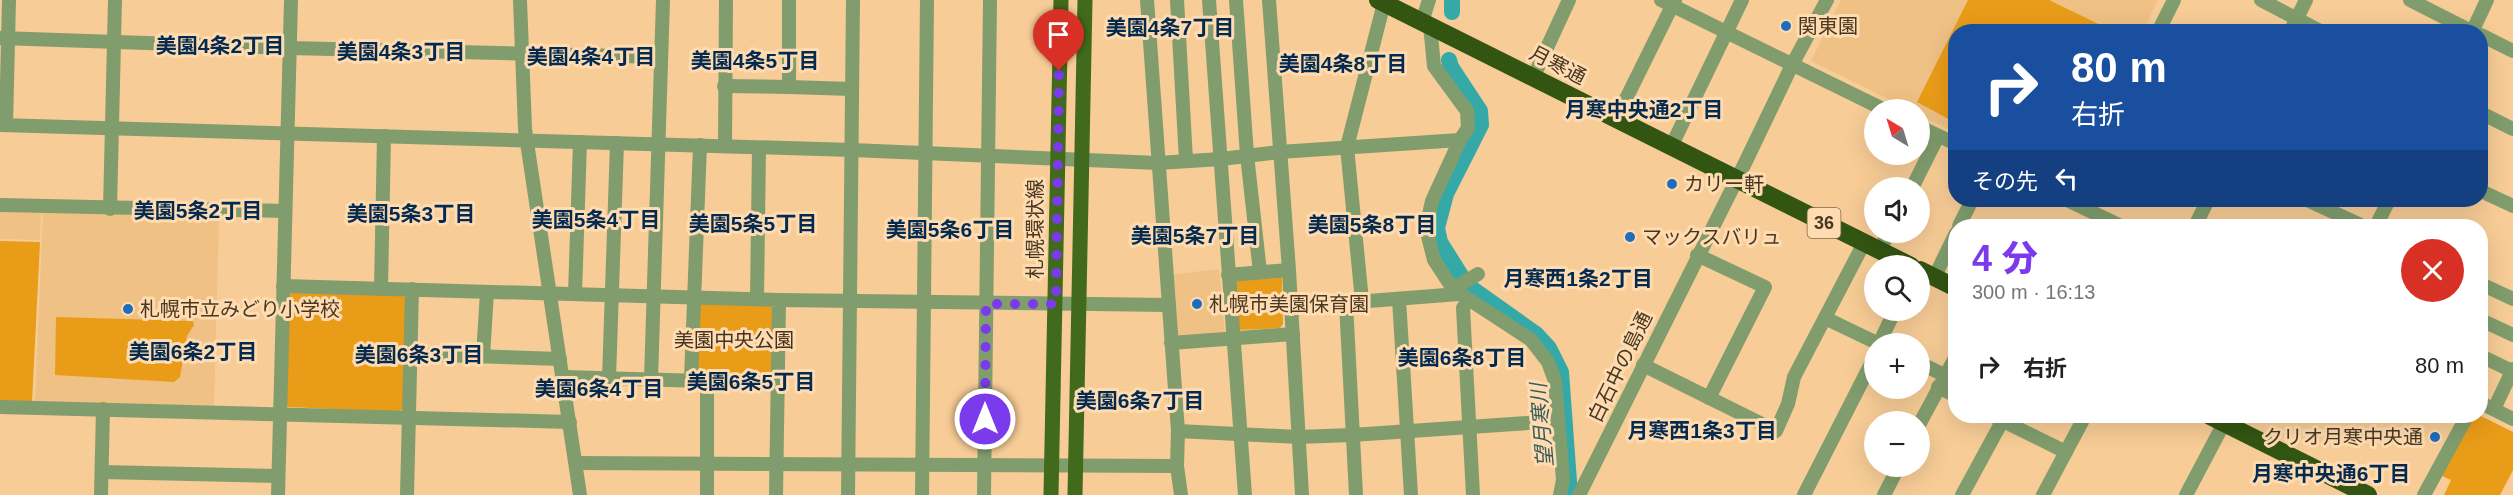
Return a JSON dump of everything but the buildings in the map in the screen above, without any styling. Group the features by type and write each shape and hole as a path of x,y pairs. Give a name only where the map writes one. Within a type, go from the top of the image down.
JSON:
{"highway":[{"name":"月寒通","path":"1381,1 1888,255"},
{"path":"1930,275 1948,284"},
{"path":"2225,423 2368,495"}],"main road":[{"name":"札幌環状線","path":"1051,495 1061,0"},
{"path":"1075,495 1085,0"}],"street":[{"path":"9,0 4,38 3,125 852,150 1158,163 1460,140"},
{"path":"110,209 115,0"},
{"path":"278,495 291,0"},
{"path":"520,0 523,111 580,495"},
{"path":"651,379 663,0"},
{"path":"725,146 726,0"},
{"path":"789,0 789,87"},
{"path":"848,495 853,0"},
{"path":"922,495 927,0"},
{"path":"984,495 990,0"},
{"path":"1147,0 1178,431 1177,466 1181,495"},
{"path":"1177,0 1186,160"},
{"path":"1209,0 1245,495"},
{"path":"1236,0 1247,155 1260,272"},
{"path":"1269,0 1289,270 1302,495"},
{"path":"1429,0 1426,23 1434,66 1467,111 1468,128 1460,140 1432,201 1426,228 1434,260 1460,292 1531,340 1548,362 1555,381 1563,480 1560,495"},
{"path":"1533,78 1569,0"},
{"path":"1671,147 1742,0"},
{"name":"白石中の島通","path":"1581,491 1793,63 1827,0"},
{"path":"2162,24 2174,0"},
{"path":"2261,0 2308,24"},
{"path":"2294,24 2306,0"},
{"path":"2410,0 2458,24"},
{"path":"2475,24 2487,0"},
{"path":"1362,301 1347,147 1381,1"},
{"path":"1616,119 1669,2 1864,99"},
{"path":"4,38 661,57"},
{"path":"2488,38 2513,51"},
{"path":"724,86 852,89"},
{"path":"2488,116 2513,129"},
{"path":"1930,132 1948,140"},
{"path":"381,289 384,136"},
{"path":"1918,177 1938,136"},
{"path":"575,294 580,142"},
{"path":"609,378 617,143"},
{"path":"691,380 700,145"},
{"path":"757,299 759,148"},
{"path":"2488,194 2513,206"},
{"path":"0,205 285,211"},
{"path":"2084,207 2107,219"},
{"path":"2322,207 2348,219"},
{"path":"1643,365 1776,431 1788,404 1794,377 1825,318 1877,243"},
{"path":"1930,270 1948,244"},
{"path":"1697,255 1765,287 1709,398"},
{"path":"1228,275 1289,270"},
{"path":"1291,307 1460,292 1478,274"},
{"path":"283,286 850,302 1169,305"},
{"path":"2488,287 2513,299"},
{"path":"407,495 412,289"},
{"path":"483,356 487,292"},
{"path":"1460,292 1463,308 1473,495"},
{"path":"1399,299 1411,495"},
{"path":"776,495 779,300"},
{"path":"1346,303 1356,495"},
{"path":"1825,318 1879,344 1890,321"},
{"path":"2488,323 2513,335"},
{"path":"1171,343 1293,334"},
{"path":"410,354 560,358"},
{"path":"2488,359 2513,370 2488,405"},
{"path":"1926,411 1948,371"},
{"path":"1930,372 1948,388"},
{"path":"563,377 776,383"},
{"path":"1804,495 1864,378"},
{"path":"707,380 707,495"},
{"path":"2488,406 2513,419"},
{"path":"0,407 570,422"},
{"path":"101,495 103,409"},
{"path":"1178,431 1298,436 1352,435 1557,421"},
{"path":"1962,495 1997,423"},
{"path":"2011,423 2066,452"},
{"path":"2043,495 2081,423"},
{"path":"2186,495 2215,423"},
{"path":"2424,495 2463,423"},
{"path":"576,462 1177,466"},
{"path":"102,472 278,476"},
{"path":"1884,495 1893,477"}],"shaded area":[{"path":"1841,0 2158,0 2146,24 1948,24 1948,128 1930,120 1930,99 1889,99 1811,61"},
{"name":"札幌市立みどり小学校","path":"43,211 219,218 214,406 35,401"},
{"path":"0,212 41,213 40,240 0,239"},
{"name":"札幌市美園保育園","path":"1219,269 1225,334 1176,337 1168,275"}],"green space":[{"path":"1968,0 2049,0 2099,24 1956,24"},
{"path":"1948,40 1948,119 1930,109 1930,99 1918,99"},
{"path":"0,241 40,242 32,403 0,402"},
{"path":"1282,277 1283,324 1280,328 1238,330 1233,282 1238,278"},
{"path":"291,293 403,295 406,299 403,409 398,412 289,407 285,404 286,301"},
{"name":"美園中央公園","path":"700,304 770,304 774,310 771,373 766,376 697,375"},
{"path":"56,317 193,321 194,325 187,336 180,377 174,382 55,375"},
{"path":"2488,420 2513,432 2513,470 2500,495 2444,495 2451,480 2440,475 2466,423 2488,423"}],"waterway":[{"name":"望月寒川","path":"1452,0 1452,12"},
{"name":"望月寒川","path":"1449,60 1451,67 1480,111 1481,125 1446,194 1437,228 1440,242 1467,285 1536,334 1549,348 1561,372 1570,495"}],"place":[{"name":"関東園","path":"1786,26"},
{"name":"カリー軒","path":"1672,184"},
{"name":"マックスバリュ","path":"1630,237"},
{"name":"札幌市美園保育園","path":"1197,304"},
{"name":"札幌市立みどり小学校","path":"128,309"},
{"name":"クリオ月寒中央通","path":"2435,437"}],"district":[{"name":"美園4条7丁目","path":"1170,28"},
{"name":"美園4条2丁目","path":"220,46"},
{"name":"美園4条3丁目","path":"401,52"},
{"name":"美園4条4丁目","path":"591,57"},
{"name":"美園4条5丁目","path":"755,61"},
{"name":"美園4条8丁目","path":"1343,64"},
{"name":"月寒中央通2丁目","path":"1644,110"},
{"name":"美園5条2丁目","path":"198,211"},
{"name":"美園5条3丁目","path":"411,214"},
{"name":"美園5条4丁目","path":"596,220"},
{"name":"美園5条5丁目","path":"753,224"},
{"name":"美園5条8丁目","path":"1372,225"},
{"name":"美園5条6丁目","path":"950,230"},
{"name":"美園5条7丁目","path":"1195,236"},
{"name":"月寒西1条2丁目","path":"1578,279"},
{"name":"美園6条2丁目","path":"193,352"},
{"name":"美園6条3丁目","path":"419,355"},
{"name":"美園6条8丁目","path":"1462,358"},
{"name":"美園6条5丁目","path":"751,382"},
{"name":"美園6条4丁目","path":"599,389"},
{"name":"美園6条7丁目","path":"1140,401"},
{"name":"月寒西1条3丁目","path":"1702,431"},
{"name":"月寒中央通6丁目","path":"2331,474"}],"route":[{"path":"985,419 986,304 1056,304 1059,71"}]}
